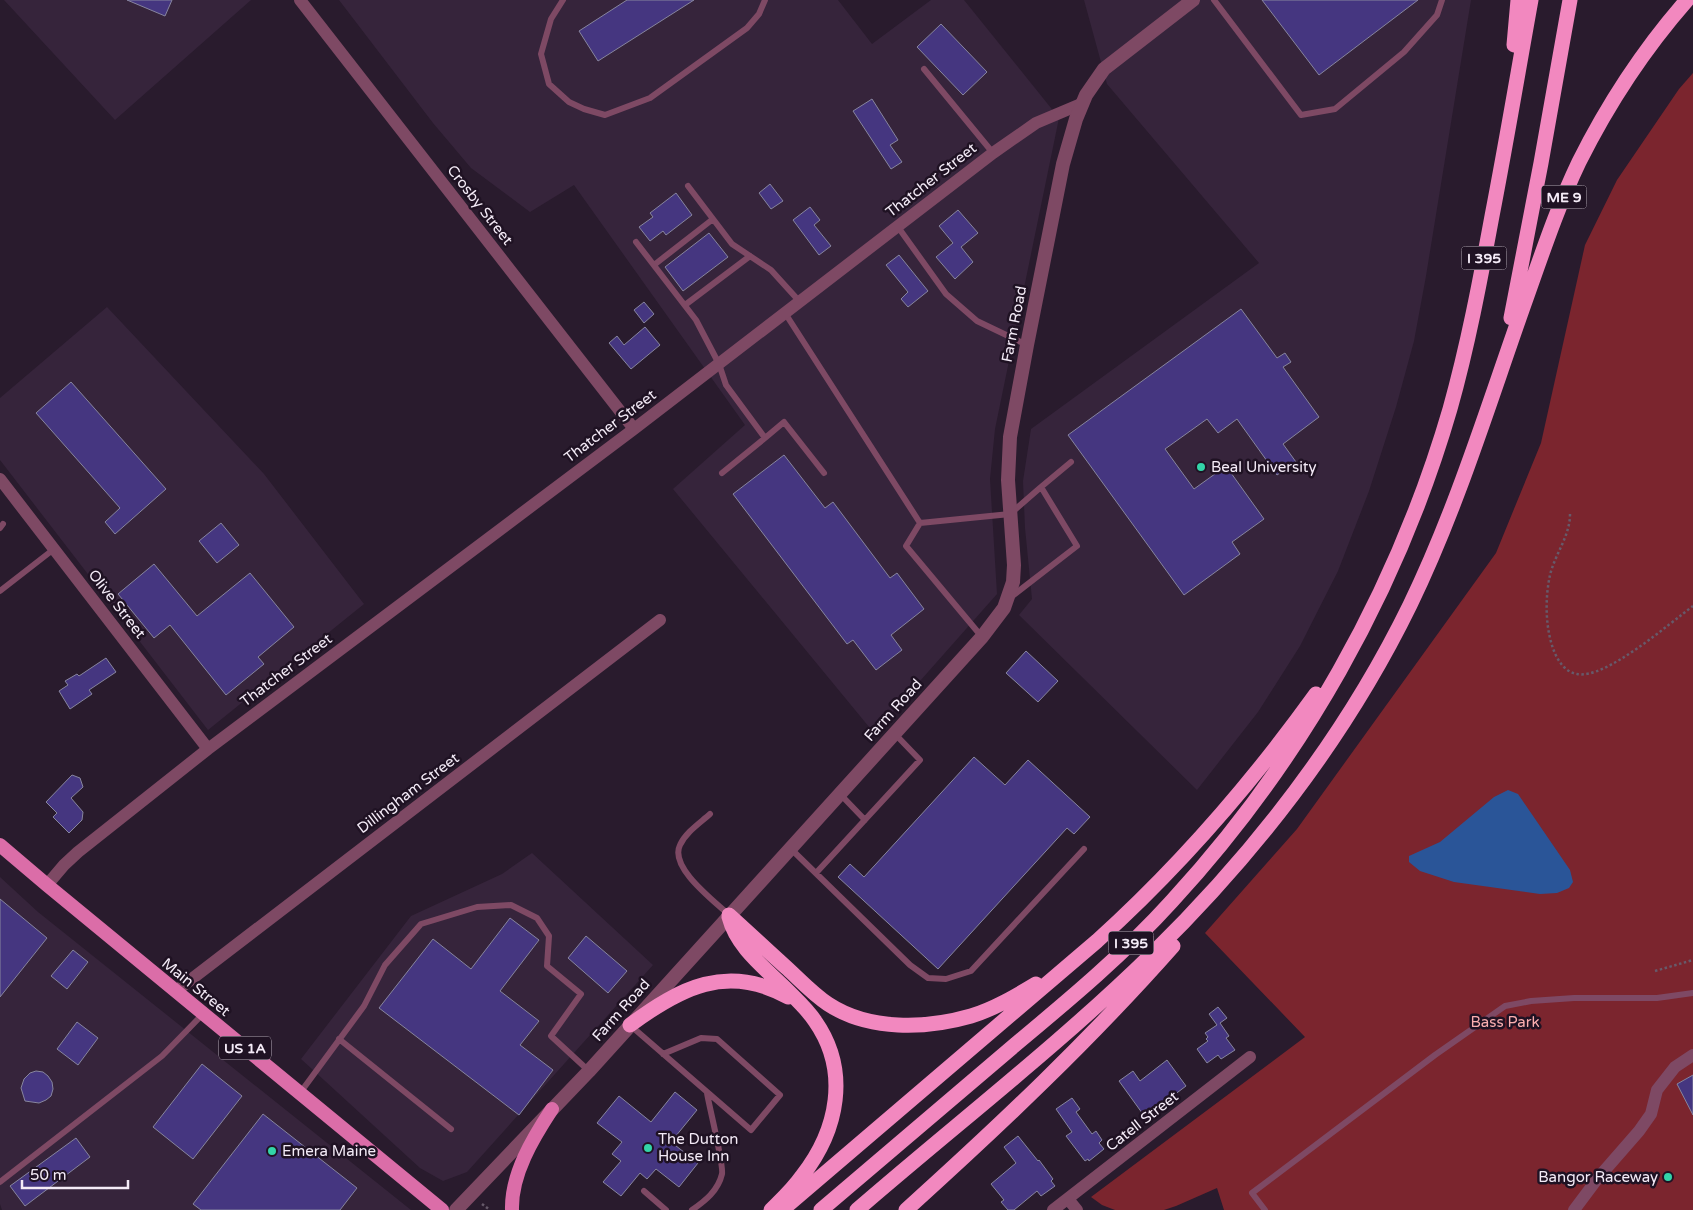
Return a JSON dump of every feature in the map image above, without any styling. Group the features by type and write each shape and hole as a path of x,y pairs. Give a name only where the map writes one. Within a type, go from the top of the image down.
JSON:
{"highway":[{"path":"1508,131 1518,0"},
{"name":"I 395","path":"821,1210 1064,1004 1171,903 1236,826 1294,746 1334,680 1370,614 1419,501 1450,409 1480,281 1531,0"},
{"name":"I 395","path":"857,1210 1012,1079 1148,958 1203,902 1270,824 1336,734 1372,675 1397,630 1423,576 1450,513 1485,416 1515,300 1570,0"},
{"name":"ME 9","path":"1485,416 1558,211 1580,160 1629,75 1651,43 1687,0"},
{"path":"782,1210 1097,941 1161,881 1228,808 1298,719 1370,614"},
{"path":"906,1210 1040,1085 1116,1009 1216,898 1270,824"},
{"path":"729,915 811,991 828,1004 853,1016 893,1024 945,1021 987,1010 1046,978 1097,941"},
{"path":"729,915 735,934 747,950 805,1009 822,1032 832,1054 836,1074 835,1100 829,1127 814,1159 801,1178 771,1210"},
{"path":"630,1025 659,1005 681,993 700,985 720,981 737,980 764,986 791,998 805,1009"}],"main road":[{"name":"Main Street","path":"0,845 442,1210"},
{"path":"512,1210 513,1190 518,1173 536,1135 552,1110"}],"street":[{"name":"Crosby Street","path":"300,0 634,429"},
{"path":"1081,104 1095,82 1112,62 1193,0"},
{"name":"Thatcher Street","path":"47,885 78,852 208,749 634,429 993,153 1036,123 1081,104"},
{"name":"Farm Road","path":"456,1210 589,1071 982,637 1008,599 1014,574 1008,452 1063,164 1081,104"},
{"name":"Olive Street","path":"0,479 208,749"},
{"name":"Dillingham Street","path":"176,991 660,620"},
{"path":"1574,1210 1651,1114 1657,1090 1675,1067 1693,1055"},
{"name":"Catell Street","path":"1053,1210 1250,1057"},
{"path":"1068,1199 1077,1210"}],"lane":[{"path":"563,0 551,19 541,54 549,84 569,102 605,115 650,98 747,28 759,14 765,0"},
{"path":"1214,0 1301,115 1335,109 1404,52 1437,15 1442,0"},
{"path":"924,70 993,153"},
{"path":"688,186 732,244 771,270 800,302"},
{"path":"654,265 713,219"},
{"path":"898,227 946,294 977,321 1027,345"},
{"path":"636,242 701,328 719,364 726,385 765,438"},
{"path":"685,306 750,256"},
{"path":"785,313 920,523"},
{"path":"722,473 784,422 824,473"},
{"path":"920,523 1010,514 1071,462"},
{"path":"1008,599 1077,546 1041,487"},
{"path":"920,523 906,546 982,637"},
{"path":"0,591 54,549"},
{"path":"816,873 920,760 894,734"},
{"path":"839,794 865,820"},
{"path":"710,814 684,838 679,846 678,855 680,863 691,878 729,915"},
{"path":"790,848 910,965 928,978 946,979 971,971 1084,849"},
{"path":"300,1093 364,1006 385,965 421,924 477,907 511,905 537,918 549,936 547,966 581,994 551,1036 589,1071"},
{"path":"1265,1210 1252,1193 1435,1055 1505,1006 1531,1001 1574,998 1650,998 1693,993"},
{"path":"0,1182 162,1056 204,1014"},
{"path":"630,1025 706,1092 750,1130 780,1095 717,1039 701,1038 663,1054"},
{"path":"339,1039 450,1129"},
{"path":"692,1210 706,1200 717,1187 723,1172 706,1092"},
{"path":"644,1192 666,1210"}],"path":[{"path":"1570,514 1568,530 1550,575 1547,603 1552,647 1556,657 1568,671 1583,675 1593,674 1628,655 1693,606"},
{"path":"1656,971 1693,960"},
{"path":"481,1203 490,1210"}],"shaded area":[{"path":"4,0 251,0 115,120"},
{"path":"339,0 838,0 872,44 931,0 964,0 1059,118 995,429 990,479 997,594 874,733 673,489 745,425 574,185 530,212 471,168 433,123"},
{"name":"Beal University","path":"1084,0 1471,0 1414,341 1396,407 1369,491 1338,571 1300,646 1258,712 1197,790 1019,615 1032,599 1025,528 1023,481 1031,429 1259,263 1107,84"},
{"path":"107,307 264,474 364,604 208,730 0,460 0,398"},
{"path":"532,853 653,965 467,1172 443,1181 420,1168 301,1059 411,916 502,874"},
{"path":"0,877 38,912 411,1210 2,1210 0,1204"}],"green space":[{"name":"Bass Park","path":"1693,73 1693,1210 1224,1210 1217,1188 1164,1210 1115,1210 1102,1205 1091,1197 1305,1037 1205,933 1297,829 1496,553 1541,443 1585,245 1617,180 1679,89"}],"water":[{"path":"1508,790 1518,794 1570,870 1573,882 1569,888 1557,893 1540,894 1454,882 1420,871 1409,862 1409,856 1440,842 1494,797"}],"building":[{"path":"127,0 172,0 165,16"},
{"path":"627,0 694,0 598,61 579,31"},
{"path":"1262,0 1418,0 1319,75"},
{"path":"941,24 987,72 963,95 917,47"},
{"path":"872,99 898,140 890,145 902,162 891,169 853,111"},
{"path":"770,184 783,201 771,209 759,193"},
{"path":"676,193 692,215 666,235 663,231 650,241 639,227 653,217 650,213"},
{"path":"810,207 820,220 814,225 831,246 819,255 793,220"},
{"path":"958,210 978,233 961,247 973,262 955,279 936,257 953,243 939,226"},
{"path":"709,233 728,257 683,291 665,267"},
{"path":"899,255 928,291 908,307 901,299 908,292 886,265"},
{"path":"644,302 654,314 644,323 634,310"},
{"name":"Beal University","path":"1241,309 1277,358 1285,353 1291,362 1283,367 1319,417 1283,444 1296,462 1277,475 1237,419 1218,433 1207,419 1165,449 1194,489 1226,466 1264,519 1232,542 1240,554 1184,595 1068,435"},
{"path":"645,327 660,345 631,369 609,343 617,336 624,345"},
{"path":"71,382 166,489 115,534 105,522 120,508 36,413"},
{"path":"784,455 825,508 833,502 890,578 897,573 924,609 891,635 902,650 876,670 853,640 847,644 733,494"},
{"path":"221,523 239,545 217,563 199,541"},
{"path":"154,564 197,616 250,573 294,627 258,657 264,664 226,695 170,625 154,638 118,594"},
{"path":"1026,651 1058,681 1038,702 1006,673"},
{"path":"106,658 116,672 89,690 92,694 70,709 59,691 68,685 65,681 77,674 79,676"},
{"path":"974,757 1005,785 1028,760 1090,817 1074,834 1067,828 938,969 838,877 850,864 864,877"},
{"path":"72,775 80,778 83,787 71,798 83,812 82,820 69,833 53,817 57,813 46,802"},
{"path":"0,899 47,938 0,997"},
{"path":"510,918 539,940 500,991 539,1021 520,1045 553,1070 519,1115 379,1008 433,939 471,969"},
{"path":"586,936 627,971 608,993 568,958"},
{"path":"73,950 88,962 67,989 51,976"},
{"path":"1218,1007 1227,1018 1220,1023 1229,1036 1226,1038 1235,1050 1221,1059 1218,1055 1207,1063 1197,1049 1208,1041 1205,1033 1217,1025 1209,1014"},
{"path":"77,1022 98,1038 78,1065 57,1049"},
{"path":"1167,1060 1186,1086 1145,1117 1119,1081 1133,1071 1140,1081"},
{"path":"202,1064 242,1096 193,1159 153,1127"},
{"path":"36,1071 43,1072 48,1076 52,1082 53,1089 51,1096 39,1103 25,1101 21,1088 24,1079 30,1073"},
{"path":"1693,1075 1693,1115 1677,1084"},
{"name":"The Dutton House Inn","path":"675,1092 697,1110 671,1142 698,1163 679,1187 656,1169 647,1179 640,1173 621,1196 603,1182 621,1161 612,1154 622,1142 597,1123 619,1096 651,1122"},
{"path":"1072,1098 1080,1109 1076,1112 1092,1134 1096,1131 1102,1140 1099,1143 1104,1149 1089,1161 1088,1159 1085,1161 1066,1136 1072,1132 1056,1109"},
{"name":"Emera Maine","path":"263,1114 357,1188 340,1210 201,1210 193,1204"},
{"path":"1018,1136 1039,1160 1053,1179 1051,1181 1055,1186 1041,1196 1037,1191 1014,1210 1008,1210 1001,1202 1004,1200 991,1184 1016,1163 1004,1147"},
{"path":"76,1138 90,1157 25,1206 10,1186"}],"place":[{"name":"Beal University","path":"1201,467"},
{"name":"The Dutton House Inn","path":"648,1148"},
{"name":"Emera Maine","path":"272,1151"},
{"name":"Bangor Raceway","path":"1668,1177"}]}
